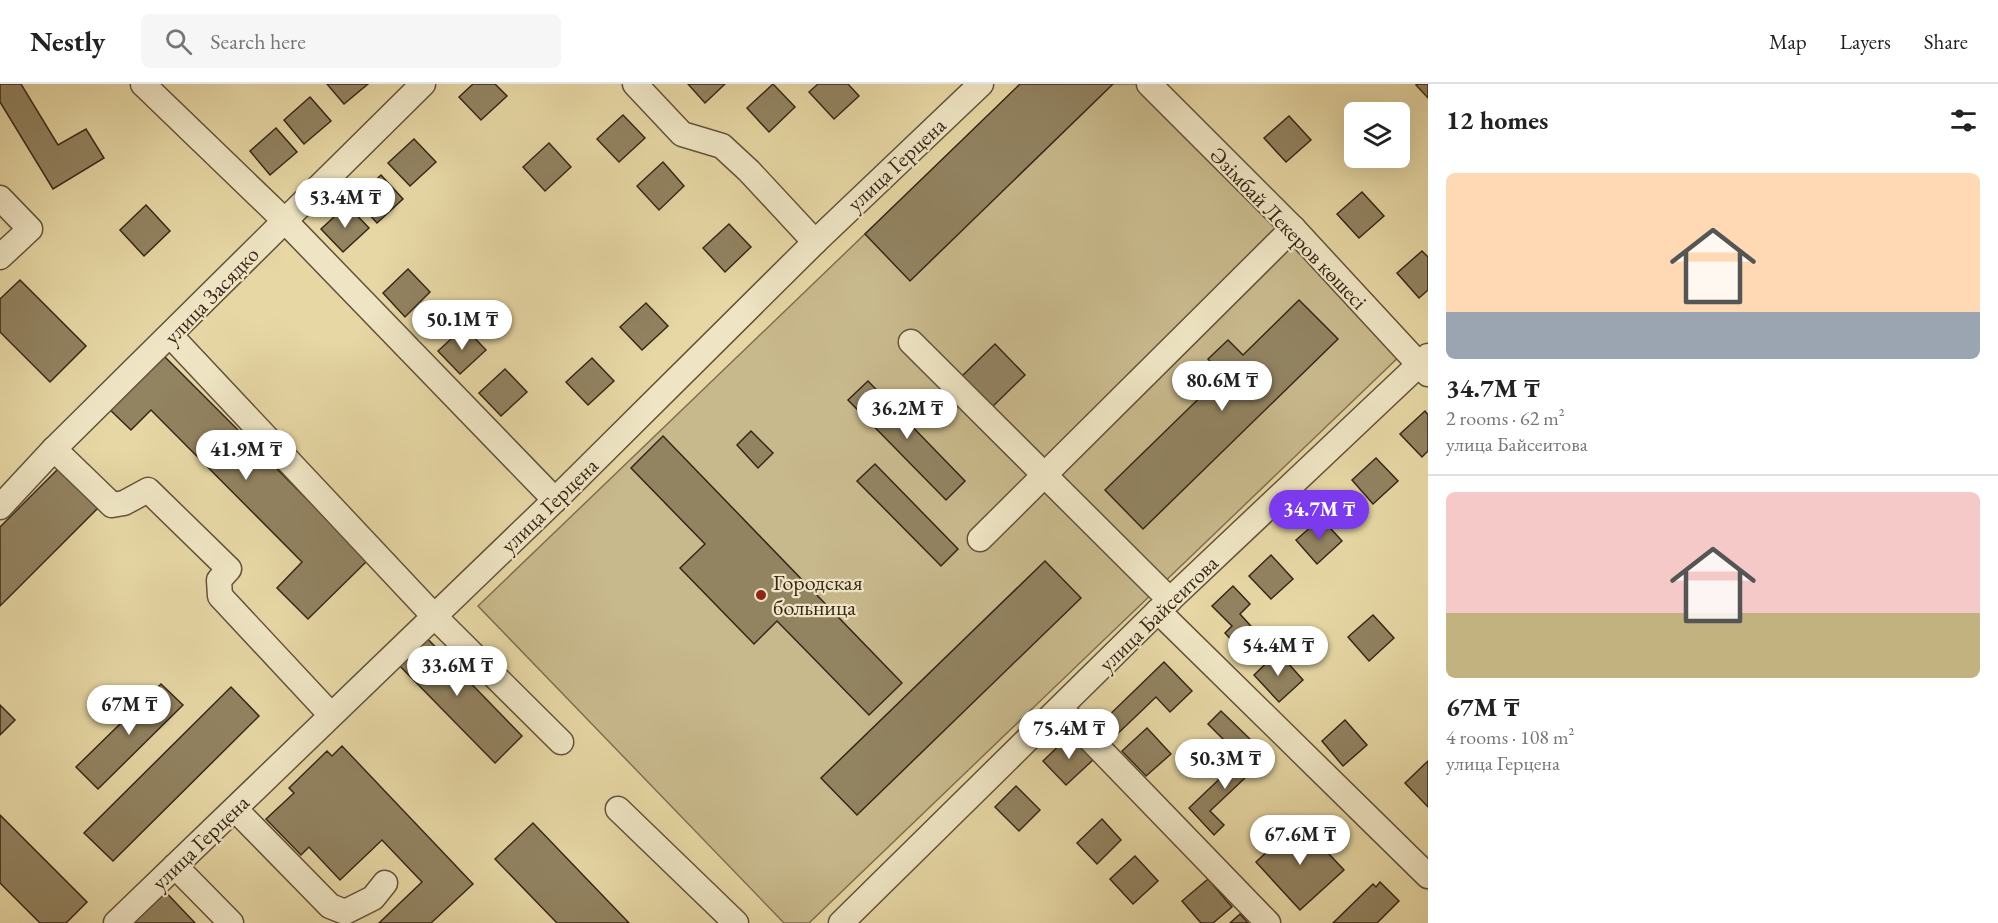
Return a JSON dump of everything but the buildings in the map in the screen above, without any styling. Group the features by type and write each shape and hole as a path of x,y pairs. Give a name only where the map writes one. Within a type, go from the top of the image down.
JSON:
{"street":[{"path":"143,84 284,220 555,500"},
{"name":"улица Засядко","path":"0,507 54,449 171,336 284,220 423,84"},
{"path":"635,84 682,134 722,146 814,242"},
{"name":"улица Герцена","path":"116,923 555,500 814,242 981,84"},
{"name":"Әзімбай Лекеров көшесі","path":"1149,84 1293,228 1425,365"},
{"path":"0,198 30,229 0,257"},
{"path":"980,539 1293,228"},
{"path":"171,336 434,616 561,742"},
{"path":"911,342 1044,475 1164,605 1428,876"},
{"name":"улица Байсеитова","path":"841,923 1061,709 1164,605 1425,365"},
{"path":"54,449 112,505 124,503 148,490 229,569 219,580 220,596 331,715"},
{"path":"1061,709 1268,923"},
{"path":"235,809 330,906 345,912 373,898 385,883"},
{"path":"618,809 736,923"},
{"path":"175,866 231,923"}],"shaded area":[{"path":"1021,84 1148,84 1406,350 809,923 784,923 478,606"}],"place":[{"name":"Городская больница","path":"761,595"}]}
